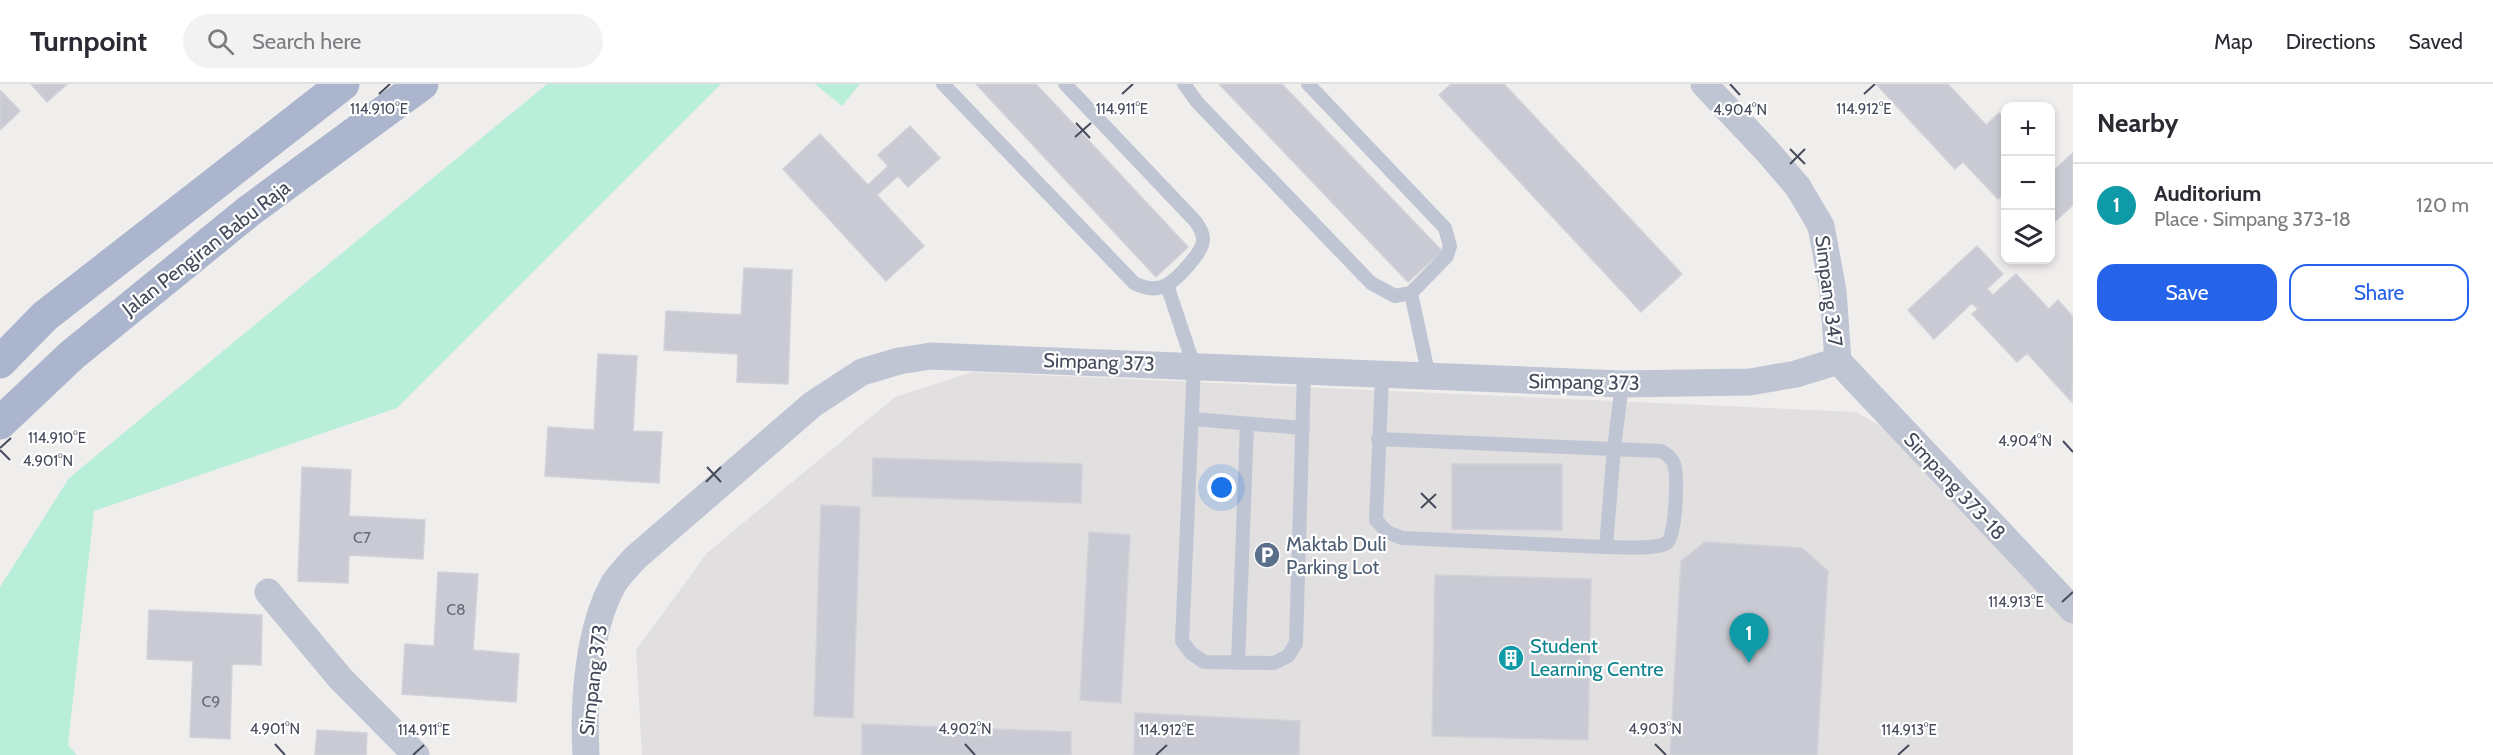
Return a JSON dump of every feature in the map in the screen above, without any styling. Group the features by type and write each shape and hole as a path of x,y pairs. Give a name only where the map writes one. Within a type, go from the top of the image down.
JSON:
{"main road":[{"path":"0,362 45,316 344,84"},
{"name":"Jalan Pengiran Babu Raja","path":"0,423 72,355 240,218 422,84"}],"street":[{"name":"Simpang 347","path":"1704,84 1768,152 1798,188 1821,226 1833,291 1838,361"},
{"name":"Simpang 373","path":"586,755 584,727 594,643 604,604 615,581 635,558 813,404 862,372 899,361 931,356 1622,384 1750,382 1796,374 1838,361"},
{"name":"Simpang 373-18","path":"1838,361 2073,610"},
{"path":"268,592 340,678 416,755"}],"lane":[{"path":"943,84 1134,283 1149,288 1167,285 1200,253 1204,238 1201,231 1196,222 1065,84"},
{"path":"1184,84 1197,102 1371,283 1395,296 1411,293 1447,256 1450,246 1445,228 1308,84"},
{"path":"1167,285 1194,366 1182,640 1191,653 1204,662 1275,663 1288,656 1296,643 1304,372"},
{"path":"1411,293 1429,377"},
{"path":"1378,439 1661,451 1672,459 1675,475 1673,531 1669,541 1660,546 1606,547 1402,538 1387,532 1376,520 1378,439 1382,376"},
{"path":"1606,547 1622,384"},
{"path":"1192,419 1303,428"},
{"path":"1238,663 1247,425"}],"shaded area":[{"path":"972,372 1856,412 1923,451 2073,613 2073,755 642,755 636,650 707,553 895,397"}],"green space":[{"path":"547,84 721,84 397,408 94,511 68,745 77,755 0,755 0,587 69,478"},
{"path":"815,84 860,84 842,106"}],"building":[{"path":"31,84 67,84 47,102"},
{"path":"976,84 1036,84 1188,247 1156,277"},
{"path":"1219,84 1282,84 1442,251 1408,282"},
{"path":"1451,84 1504,84 1682,274 1641,312 1439,95"},
{"path":"1876,84 1948,84 1986,125 1999,113 2001,115 2001,196 1998,199 1963,162 1955,169"},
{"path":"0,90 20,111 0,130"},
{"path":"910,126 940,158 908,187 898,176 877,195 924,246 886,281 783,169 820,134 868,185 888,166 878,155"},
{"path":"2073,153 2073,205 2055,221 2055,210 2055,169"},
{"path":"1977,246 2003,274 1987,289 1993,295 2016,274 2049,309 2058,300 2073,317 2072,402 2027,353 2017,362 1972,314 1978,309 1972,303 1934,339 1908,310"},
{"path":"744,268 792,270 788,384 737,382 738,354 664,350 666,311 741,315"},
{"path":"598,354 637,356 633,431 662,432 659,483 545,476 548,427 594,430"},
{"path":"873,458 1082,464 1081,503 872,496"},
{"path":"1452,464 1562,464 1562,530 1452,529"},
{"path":"302,467 351,470 349,516 425,520 423,559 349,555 348,583 298,581"},
{"path":"821,505 860,507 853,718 814,716"},
{"path":"1089,532 1130,535 1121,703 1080,700"},
{"path":"1705,542 1802,548 1828,571 1817,755 1670,755 1681,561"},
{"path":"438,572 478,574 473,650 519,654 516,702 402,694 405,644 434,646"},
{"name":"Student Learning Centre","path":"1435,575 1591,579 1588,740 1432,736"},
{"path":"149,610 262,615 261,665 232,664 230,739 190,737 193,661 147,659"},
{"path":"1135,713 1300,721 1299,755 1134,755"},
{"path":"862,724 1071,732 1071,755 862,755"},
{"path":"317,730 367,733 366,755 315,755"}],"place":[{"name":"Maktab Duli Parking Lot","path":"1267,555"},
{"name":"Student Learning Centre","path":"1511,658"},
{"name":"Auditorium","path":"1749,663"}]}
